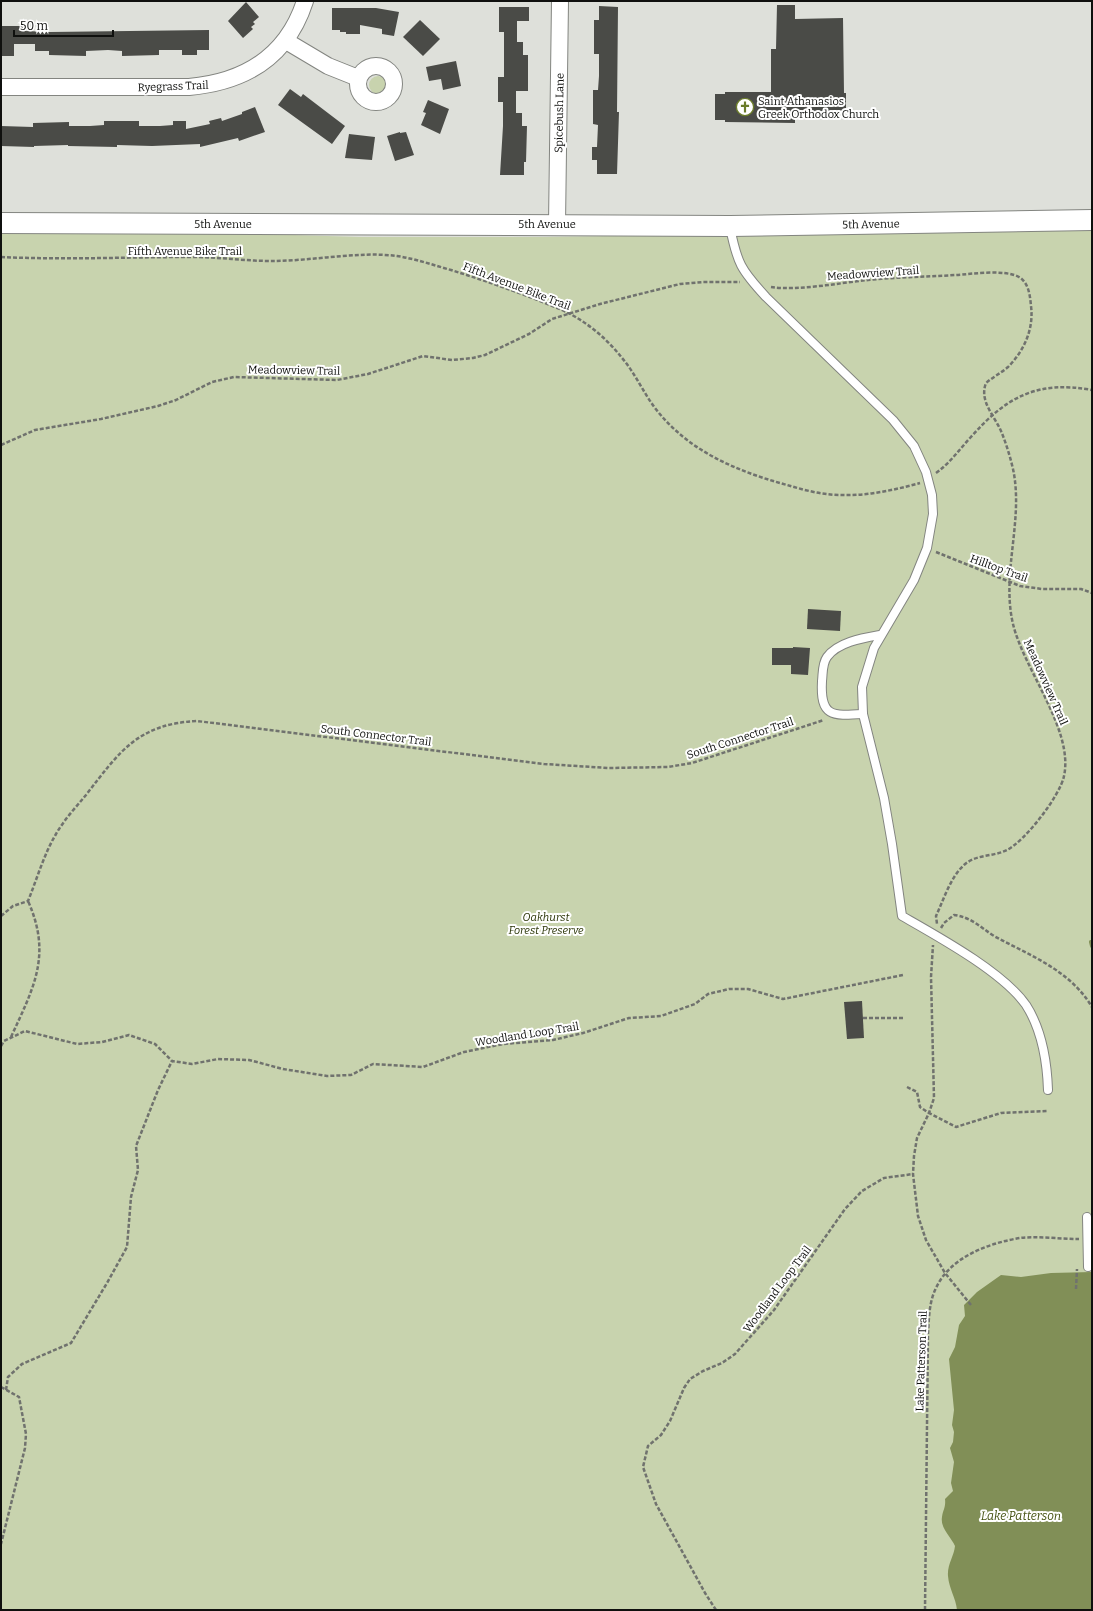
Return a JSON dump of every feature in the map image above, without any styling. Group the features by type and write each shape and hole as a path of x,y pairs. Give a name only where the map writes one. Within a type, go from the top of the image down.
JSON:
{"street":[{"name":"Ryegrass Trail","path":"1,86 188,87 211,85 234,78 252,70 271,57 286,41 296,24 305,1"},
{"name":"Spicebush Lane","path":"557,224 560,1"},
{"path":"286,41 328,66 358,78"},
{"name":"5th Avenue","path":"1,223 557,224 730,226 1092,220"}],"lane":[{"path":"730,226 735,254 741,267 754,284 894,420 914,446 928,478 932,495 933,514 927,548 914,580 880,635 874,648 862,687 863,714 884,798 902,916 977,961 1006,984 1026,1005 1045,1052 1048,1090"},
{"path":"863,714 838,715 828,711 821,697 823,664 828,657 845,645 880,635"},
{"path":"1087,1217 1088,1267"}],"path":[{"name":"Fifth Avenue Bike Trail","path":"1,257 84,259 222,257 267,261 394,256 414,259 490,282 571,314 582,320 603,337 623,359 641,389 674,431 700,450 721,462 779,483 814,492 838,496 888,491 920,483 948,465 992,415 1003,406 1036,390 1073,387 1092,390"},
{"name":"Meadowview Trail","path":"1,445 35,430 101,419 158,406 223,379 234,377 337,380 368,374 423,356 440,357 452,360 473,358 485,355 529,334 552,319 600,304 680,284 723,281 784,287 988,273 1017,276 1024,281 1028,288 1032,310 1031,324 1027,339 1018,356 1007,367 986,383 984,396 1000,430 1013,469 1016,492 1009,582 1015,630 1019,644 1059,729 1065,765 1064,776 1059,791 1052,803 1015,845 1001,852 970,860 958,871 936,916 937,936"},
{"name":"Hilltop Trail","path":"927,548 1020,586 1042,589 1081,589 1092,594"},
{"name":"South Connector Trail","path":"28,901 56,834 101,776 126,747 150,730 175,722 197,721 544,764 609,768 668,767 700,761 838,715"},
{"path":"1,916 13,906 28,901 36,919 41,943 37,970 24,1008 11,1038"},
{"path":"971,1305 945,1273 926,1240 918,1216 913,1174 917,1138 930,1113 934,1098 930,977 932,948 937,936 944,924 954,915 966,917 992,934 1038,958 1064,976 1076,986 1092,1007"},
{"name":"Woodland Loop Trail","path":"172,1061 192,1064 218,1059 249,1060 283,1069 327,1076 351,1075 373,1064 423,1067 464,1052 503,1044 553,1040 583,1034 628,1018 661,1016 695,1004 708,994 729,989 748,989 783,999 903,976"},
{"path":"862,1018 904,1018"},
{"path":"1,1046 4,1041 25,1031 77,1044 102,1042 129,1035 155,1044 172,1061 158,1090 136,1146 138,1170 131,1197 127,1247 108,1283 71,1342 22,1364 8,1377 6,1390"},
{"path":"907,1087 917,1092 920,1107 956,1127 1001,1113 1048,1111"},
{"name":"Woodland Loop Trail","path":"716,1610 656,1504 643,1467 648,1446 661,1435 670,1421 684,1388 690,1379 703,1371 722,1363 735,1354 774,1310 844,1209 862,1192 884,1178 913,1174"},
{"name":"Lake Patterson Trail","path":"925,1610 928,1333 931,1302 936,1287 945,1273 966,1255 992,1245 1021,1238 1087,1239"},
{"path":"1076,1289 1077,1268"},
{"path":"1,1387 19,1397 26,1434 25,1448 1,1544"}],"green space":[{"path":"378,76 384,79 387,85 384,91 378,94 372,91 369,85 372,79"},
{"name":"Oakhurst Forest Preserve","path":"1092,228 1092,1610 1,1610 1,234 199,232 359,237 544,237"}],"water":[{"name":"Lake Patterson","path":"1092,1272 1092,1610 957,1610 948,1576 955,1546 944,1529 942,1515 945,1499 953,1491 951,1483 954,1462 950,1448 953,1442 954,1432 952,1425 954,1410 949,1359 955,1347 959,1325 965,1316 964,1305 977,1292 1001,1275 1021,1277 1051,1273"}],"building":[{"path":"246,2 259,17 253,22 255,24 251,27 253,29 243,38 228,21"},
{"path":"777,5 795,5 795,19 843,18 844,93 846,93 846,112 795,112 795,123 725,122 725,120 715,120 715,94 725,94 725,92 771,92 771,49 776,49"},
{"path":"599,6 618,7 617,112 619,112 617,174 597,174 597,160 592,160 592,147 597,147 598,125 593,124 593,90 598,90 599,76 599,54 594,54 594,20 599,20"},
{"path":"499,7 529,7 529,21 517,21 517,42 523,42 523,55 528,55 528,91 516,91 516,113 522,113 522,126 527,126 526,162 524,162 524,175 500,175 503,102 498,102 498,77 504,77 504,32 499,32"},
{"path":"332,8 376,8 399,12 394,36 382,34 382,29 360,25 360,34 346,34 346,32 340,32 340,30 332,30"},
{"path":"420,20 440,39 423,56 403,37"},
{"path":"1,26 25,26 25,31 50,32 209,30 209,50 197,50 197,55 182,55 182,50 159,50 159,55 122,56 122,51 108,50 86,51 86,56 49,55 49,51 35,51 35,44 14,44 14,56 1,56"},
{"path":"456,61 461,86 443,90 441,79 429,81 426,67"},
{"path":"290,89 301,97 303,94 345,126 332,144 278,105"},
{"path":"428,100 449,109 440,134 421,125 426,113 423,112"},
{"path":"255,107 265,132 239,141 238,138 200,147 200,144 152,146 117,145 117,147 68,145 34,147 1,146 1,126 33,127 33,123 69,122 69,126 90,126 104,125 104,121 139,121 139,126 160,126 173,125 173,121 186,121 186,129 210,124 209,121 221,118 222,121 242,114 242,112"},
{"path":"400,132 406,132 414,155 395,161 387,136"},
{"path":"349,134 375,137 372,160 345,158"},
{"path":"808,609 841,611 840,631 807,629"},
{"path":"772,648 810,648 808,675 791,674 791,665 772,665"},
{"path":"862,1001 864,1038 847,1039 844,1002"}],"waterway":[{"path":"1091,942 1092,946"}],"place":[{"name":"Saint Athanasios Greek Orthodox Church","path":"745,107"}]}
